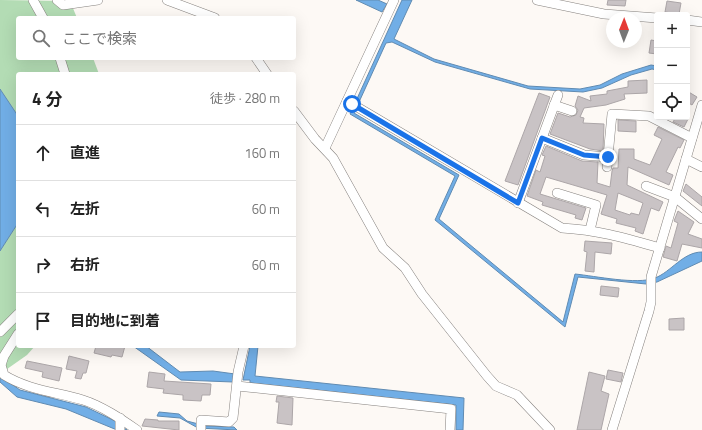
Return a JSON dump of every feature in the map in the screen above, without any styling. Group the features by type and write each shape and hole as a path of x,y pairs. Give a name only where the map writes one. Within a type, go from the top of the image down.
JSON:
{"street":[{"path":"33,0 42,16"},
{"path":"57,0 64,6 98,0"},
{"path":"167,0 209,16"},
{"path":"325,148 353,104 394,0"},
{"path":"537,0 604,14 654,18"},
{"path":"690,20 702,22"},
{"path":"61,60 64,72"},
{"path":"257,60 266,72"},
{"path":"518,203 558,95"},
{"path":"353,104 562,228 590,230 660,248"},
{"path":"554,105 572,112"},
{"path":"612,430 650,311 651,281 692,138 699,127 702,105"},
{"path":"296,114 333,158 382,248 405,268 422,294 496,386 517,395 550,430"},
{"path":"607,167 612,114 649,116 692,138"},
{"path":"542,138 584,155 608,157"},
{"path":"686,159 702,167"},
{"path":"646,186 675,197 702,219"},
{"path":"557,193 596,205 590,230"},
{"path":"0,332 16,316"},
{"path":"16,338 1,365 4,375 18,384 84,401 120,418 137,430"},
{"path":"201,427 201,420 229,422 233,418 244,348"},
{"path":"237,386 450,409 450,430"},
{"path":"120,418 120,430"}],"green space":[{"path":"0,0 70,1 76,16 16,16 16,60 94,60 98,72 16,72 16,113 0,89"},
{"path":"16,226 16,348 33,348 27,355 0,374 0,251"}],"water":[{"path":"356,0 378,0 387,4 382,12"},
{"path":"402,0 412,0 394,39 434,59 528,86 580,89 600,85 622,74 651,65 654,66 654,69 631,75 602,88 583,92 530,89 435,62 392,42 386,43 354,113 459,175 439,219 563,322 575,274 638,281 655,278 689,255 695,253 702,252 702,261 657,282 646,284 578,277 565,327 435,220 455,176 350,114"},
{"path":"0,89 16,113 16,226 0,251"},
{"path":"136,348 149,348 180,372 213,371 235,374 233,382 181,380"},
{"path":"250,348 258,348 255,376 464,398 463,430 456,430 456,405 250,383 250,380 243,380"},
{"path":"0,376 20,390 86,407 115,421 127,430 117,430 66,409 17,397 0,382"},
{"path":"159,412 179,414 187,421 206,426 234,427 237,430 198,428 180,418 157,416"}],"building":[{"path":"608,0 626,0 625,6 607,5"},
{"path":"667,1 681,3 679,12 665,12"},
{"path":"651,40 654,40 654,54 649,53"},
{"path":"647,80 647,93 624,94 625,99 606,105 584,108 580,117 584,118 583,123 604,124 603,151 590,149 550,134 558,113 570,117 576,115 578,110 575,106 578,96 591,101 590,96 607,94 607,91 628,87 628,81"},
{"path":"539,93 550,97 518,185 505,181"},
{"path":"690,93 697,97 692,105 690,104"},
{"path":"618,120 636,121 636,132 618,131"},
{"path":"674,120 688,120 684,127 673,122"},
{"path":"658,127 684,140 680,148 678,147 666,172 673,175 669,185 628,167 627,185 663,202 659,211 651,208 643,234 635,231 636,228 616,223 617,219 601,214 607,195 546,177 540,194 586,208 582,220 575,218 576,215 542,205 543,202 527,196 536,170 540,172 545,156 542,155 546,146 582,161 598,162 597,183 610,187 613,168 618,168 619,149 634,149 634,159 650,165 662,139 654,135","holes":["618,193 643,203 639,215 631,213 630,215 615,210"]},
{"path":"686,184 702,197 702,206 683,191"},
{"path":"678,211 694,222 688,234 702,239 702,248 682,244 677,261 663,257 666,246 671,248 678,223 674,221"},
{"path":"585,241 612,243 611,254 595,252 594,272 585,271 587,252 584,251"},
{"path":"601,286 619,288 618,297 600,295"},
{"path":"684,318 684,330 669,330 669,319"},
{"path":"95,348 124,348 122,357 112,355 111,357 94,353"},
{"path":"69,356 89,361 86,373 83,373 81,379 75,378 77,371 66,369"},
{"path":"27,361 62,368 59,381 42,377 43,372 25,368"},
{"path":"608,370 623,373 621,382 606,379"},
{"path":"149,372 165,374 164,381 211,384 210,395 202,395 201,401 183,400 183,395 163,393 164,389 147,387"},
{"path":"589,372 605,376 601,391 609,394 601,430 577,430"},
{"path":"277,396 293,398 292,425 277,423 279,402 276,402"},
{"path":"145,419 158,421 179,421 179,430 142,426"}],"route":[{"path":"352,104 518,203 542,138 584,155 608,157"}]}
